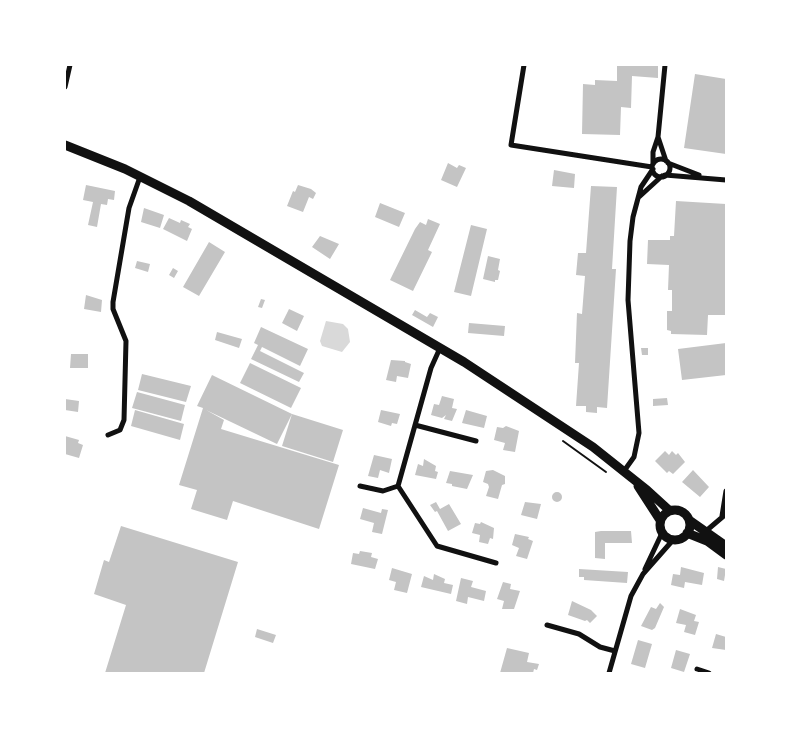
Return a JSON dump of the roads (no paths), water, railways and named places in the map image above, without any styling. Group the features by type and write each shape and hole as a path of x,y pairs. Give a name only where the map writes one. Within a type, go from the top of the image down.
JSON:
{"street":[{"path":"65,87 70,65"},
{"path":"524,65 511,145 653,167"},
{"path":"665,65 658,136 652,152 653,167 656,174 726,180"},
{"path":"639,198 669,170 658,136"},
{"path":"65,145 140,176 214,215 440,348 520,397 624,471 670,511 680,511 689,520 726,546"},
{"path":"624,471 634,457 639,433 628,284 631,231 644,179 658,159 704,177"},
{"path":"108,435 120,430 124,420 126,340 113,302 129,208 140,176"},
{"path":"440,348 431,368 398,486 436,546 496,563"},
{"path":"415,425 476,441"},
{"path":"609,673 626,609 662,533 660,520 636,481"},
{"path":"360,486 383,491 398,486"},
{"path":"706,531 724,515 726,491"},
{"path":"660,520 670,511"},
{"path":"643,574 673,540 682,538 687,533 689,520"},
{"path":"662,533 673,540"},
{"path":"687,533 707,541 726,555"},
{"path":"547,625 578,634 600,647 615,651"},
{"path":"697,669 709,673"}]}
